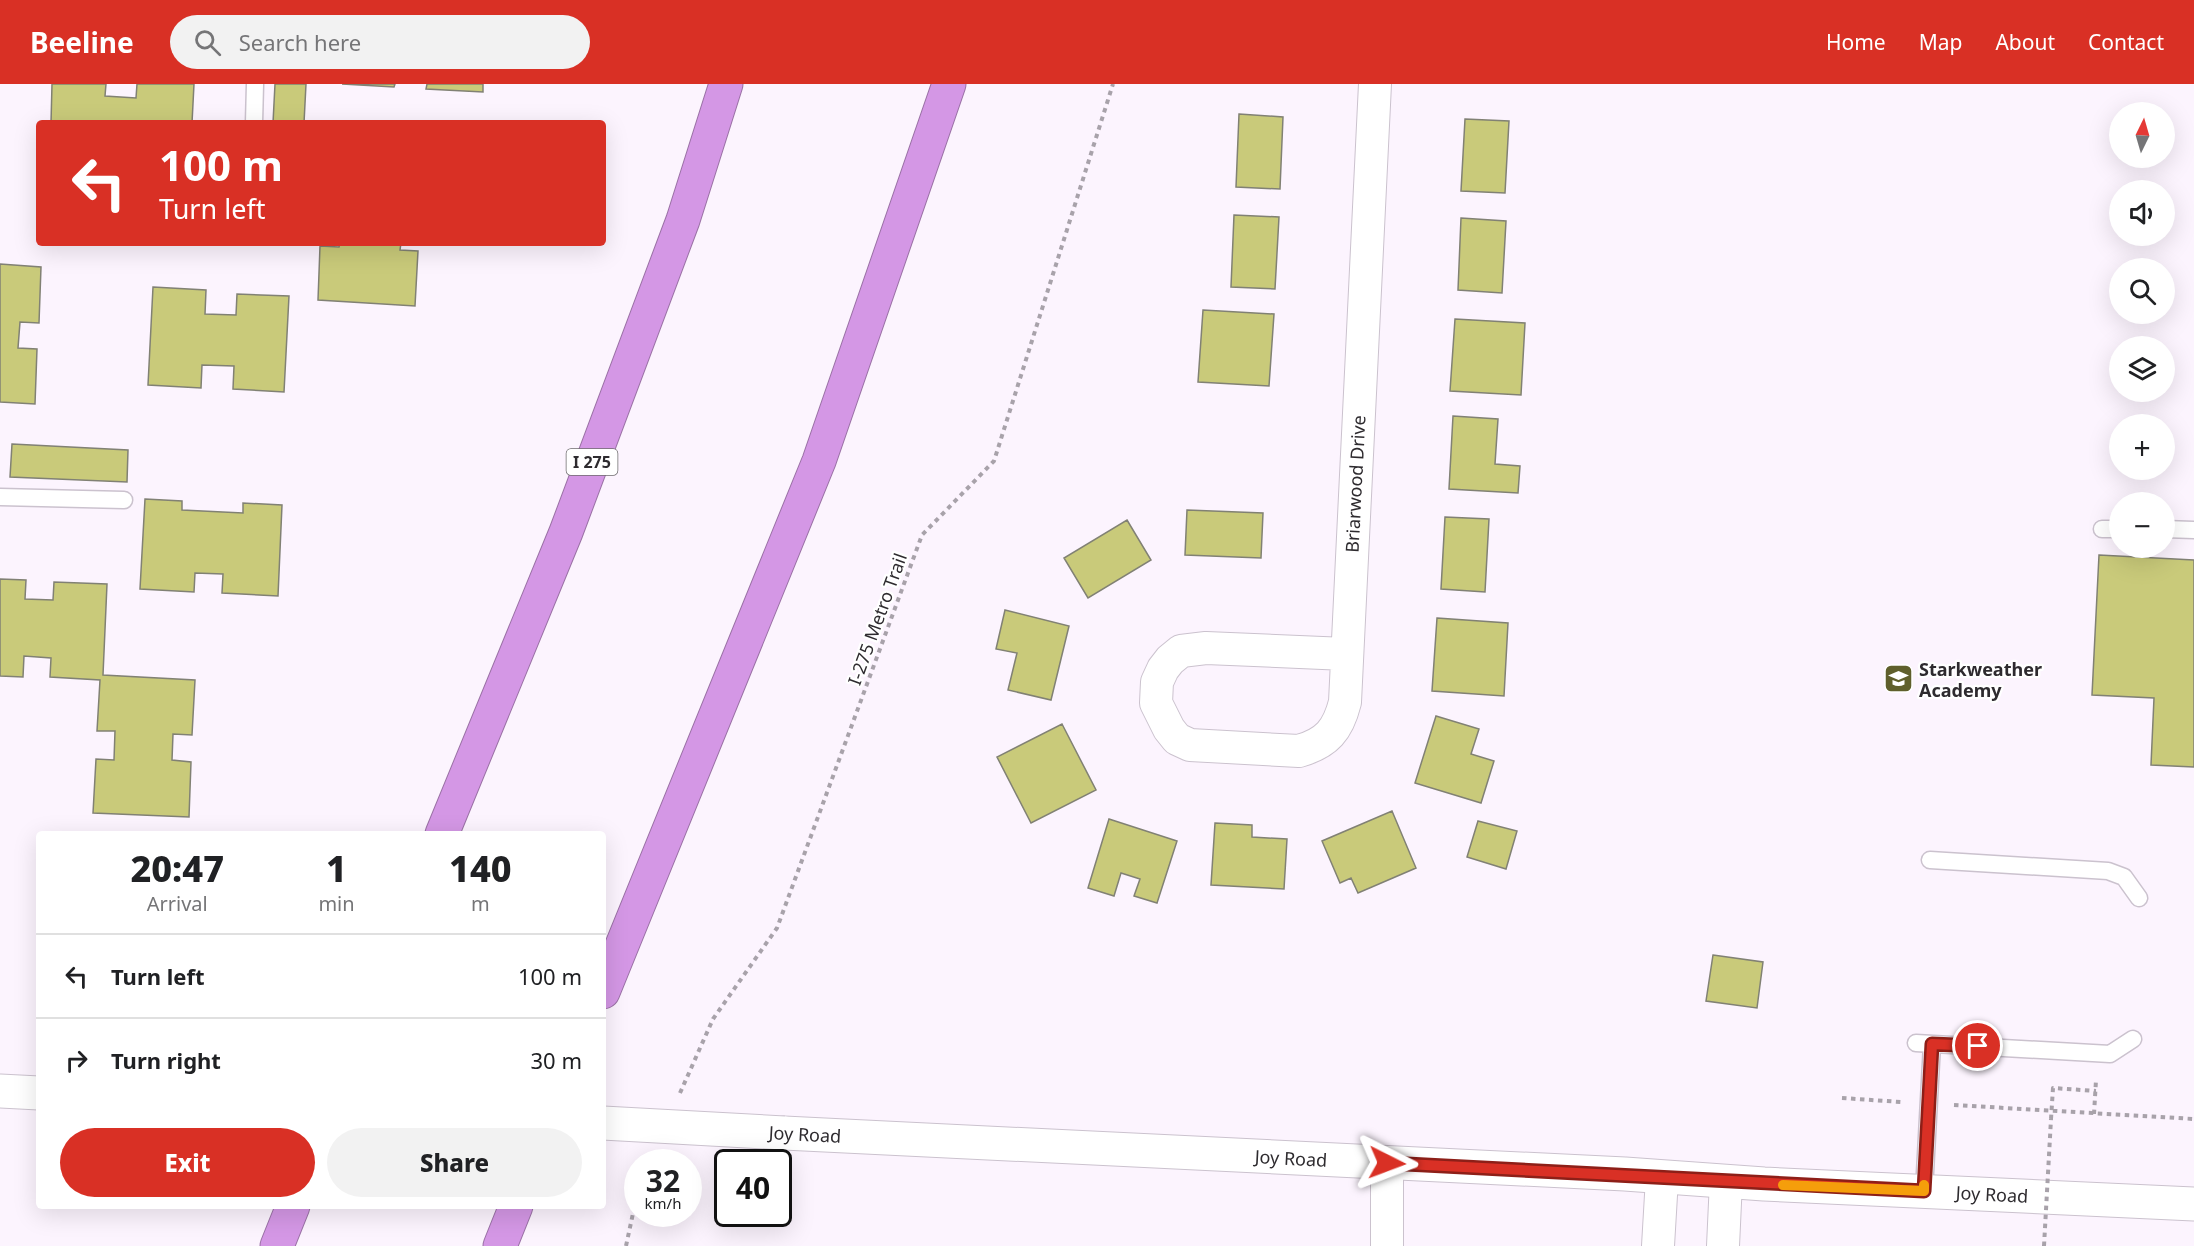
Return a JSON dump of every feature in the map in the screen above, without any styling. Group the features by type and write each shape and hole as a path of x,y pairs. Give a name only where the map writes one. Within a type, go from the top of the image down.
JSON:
{"highway":[{"path":"683,220 706,84"},
{"name":"I 275","path":"443,831 566,532 683,220 726,84"},
{"path":"606,986 819,461 949,84"},
{"path":"277,1246 292,1209"},
{"path":"500,1246 515,1209"}],"street":[{"name":"Briarwood Drive","path":"1346,654 1206,648 1181,651 1163,669 1157,682 1156,703 1177,740 1190,745 1299,751 1316,746 1337,727 1342,714 1345,702 1374,84"},
{"path":"0,1091 36,1093"},
{"name":"Joy Road","path":"606,1123 2194,1204"},
{"path":"1387,1163 1387,1246"},
{"path":"1658,1246 1662,1178"},
{"path":"1723,1246 1726,1181"}],"lane":[{"path":"254,120 255,84"},
{"path":"0,497 124,500"},
{"path":"2102,529 2109,529"},
{"path":"2175,530 2194,530"},
{"path":"1930,860 2108,871 2124,877 2139,898"},
{"path":"1924,1191 1927,1103 1924,1043 2110,1054 2133,1039"}],"path":[{"name":"I-275 Metro Trail","path":"677,1101 713,1019 777,928 922,535 994,461 1113,84"},
{"path":"2094,1114 2097,1080"},
{"path":"2044,1246 2053,1088 2096,1091"},
{"path":"1842,1098 2194,1119"},
{"path":"626,1246 630,1227"}],"building":[{"path":"52,84 106,84 105,96 136,98 137,84 194,84 192,120 51,120"},
{"path":"275,84 306,84 304,120 273,120"},
{"path":"342,84 395,84 394,87"},
{"path":"427,84 483,84 483,92 426,89"},
{"path":"1239,114 1283,117 1280,189 1236,187"},
{"path":"1465,119 1509,121 1505,193 1461,191"},
{"path":"1234,215 1279,217 1275,289 1231,287"},
{"path":"1461,218 1506,221 1502,293 1458,290"},
{"path":"320,246 401,246 400,250 418,251 415,306 318,300"},
{"path":"0,264 41,267 39,323 20,322 18,348 37,349 35,404 0,402"},
{"path":"153,287 206,290 205,314 236,315 237,294 289,296 284,392 233,389 234,366 202,365 201,388 148,385"},
{"path":"1203,310 1274,314 1269,386 1198,382"},
{"path":"1455,319 1525,323 1521,395 1450,391"},
{"path":"1453,416 1498,419 1495,464 1520,466 1518,493 1449,489"},
{"path":"12,444 128,450 127,482 10,477"},
{"path":"145,499 182,501 182,510 243,513 243,503 282,505 278,596 222,593 223,574 195,573 194,592 140,589"},
{"path":"1187,510 1263,513 1261,558 1185,555"},
{"path":"1445,517 1489,519 1485,592 1441,589"},
{"path":"1127,520 1151,560 1088,598 1064,558"},
{"path":"2099,555 2109,556 2109,558 2194,560 2194,767 2151,765 2154,698 2092,695"},
{"path":"0,579 26,580 25,599 53,600 54,582 107,584 103,675 195,680 192,735 173,734 172,760 191,762 189,817 93,813 96,759 114,760 115,731 97,731 100,680 50,677 51,658 24,656 23,677 0,676"},
{"path":"1005,610 1069,626 1051,700 1008,690 1017,653 996,649"},
{"path":"1437,618 1508,623 1504,696 1432,691"},
{"path":"1436,716 1479,729 1471,754 1494,761 1481,803 1415,783"},
{"path":"1062,724 1096,790 1031,823 997,757"},
{"path":"1392,811 1416,868 1358,893 1351,878 1340,883 1322,841"},
{"path":"1109,819 1177,841 1157,903 1134,896 1140,879 1121,873 1114,896 1088,888"},
{"path":"1478,821 1517,831 1506,869 1467,857"},
{"path":"1215,823 1252,825 1252,837 1287,839 1284,889 1211,885"},
{"path":"1713,955 1763,962 1757,1008 1706,1001"}],"slow traffic":[{"path":"1783,1185 1924,1191 1924,1185"}],"place":[{"name":"Starkweather Academy","path":"1898,679"}],"route":[{"path":"1387,1163 1924,1191 1932,1044 1978,1046"}]}
